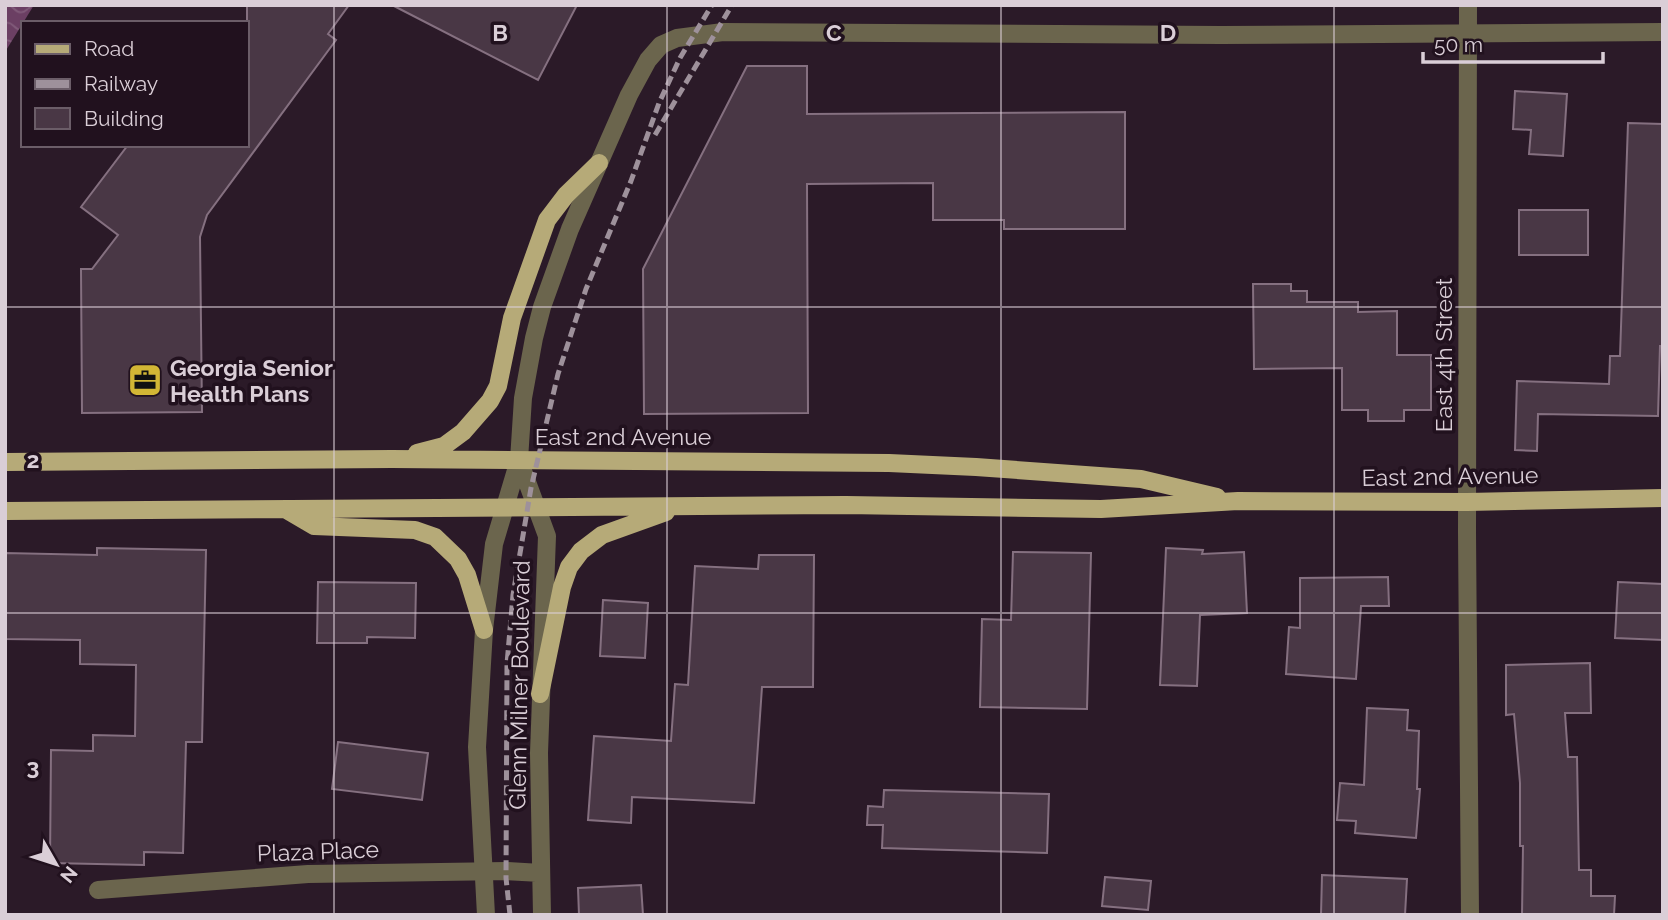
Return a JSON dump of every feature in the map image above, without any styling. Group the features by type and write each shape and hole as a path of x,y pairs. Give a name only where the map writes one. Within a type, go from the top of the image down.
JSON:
{"main road":[{"path":"392,459 444,446 463,432 490,401 498,386 512,318 547,220 566,195 599,163"},
{"name":"East 2nd Avenue","path":"9,463 392,459 738,461 976,467 1141,479 1238,501"},
{"name":"East 2nd Avenue","path":"7,511 928,505 1101,509 1238,501 1467,502 1663,498"},
{"path":"540,694 562,587 569,567 581,551 601,535 682,506"},
{"path":"285,509 314,526 415,530 435,537 458,559 467,575 484,630"}],"street":[{"name":"East 4th Street","path":"1468,5 1470,915"},
{"name":"Glenn Milner Boulevard","path":"486,915 477,747 484,630 494,544 519,460 523,398 536,328 556,266 629,95 648,60 661,45 677,38 723,32 1468,34"},
{"path":"1468,34 1663,32"},
{"name":"Glenn Milner Boulevard","path":"519,460 547,536 540,694 542,915"},
{"name":"Plaza Place","path":"98,890 308,874 541,873"}],"water":[{"path":"5,5 34,5 24,21 21,21 21,26 5,52"}],"building":[{"path":"247,5 349,5 328,34 336,40 207,215 200,237 202,412 82,413 81,269 92,269 118,235 81,207 126,147 248,147"},
{"path":"392,5 577,5 538,80"},
{"path":"747,66 807,66 807,114 1125,112 1125,229 1004,229 1004,220 933,220 933,183 807,184 808,413 644,414 643,269"},
{"path":"1515,91 1567,94 1563,156 1529,154 1531,130 1513,129"},
{"path":"1628,123 1663,124 1663,346 1660,346 1658,416 1538,414 1537,451 1515,450 1517,381 1609,384 1610,356 1620,356"},
{"path":"1519,210 1588,210 1588,255 1519,255"},
{"path":"1253,284 1291,284 1291,291 1307,291 1307,302 1358,302 1358,312 1397,311 1397,355 1431,355 1431,410 1404,410 1404,421 1368,421 1368,410 1342,410 1342,368 1254,369"},
{"path":"97,548 206,550 202,742 186,742 183,853 144,852 144,865 50,863 51,750 93,751 93,735 135,736 136,665 80,664 80,640 5,639 5,553 97,555"},
{"path":"1166,548 1203,550 1202,554 1244,552 1247,613 1200,615 1197,686 1160,685"},
{"path":"1013,552 1091,553 1087,709 980,707 982,619 1011,620"},
{"path":"759,555 814,555 813,687 762,687 754,803 632,797 631,823 588,820 594,736 671,741 675,684 688,685 695,566 758,569"},
{"path":"1388,577 1389,606 1361,606 1356,679 1286,674 1289,627 1300,628 1300,578"},
{"path":"318,582 416,583 415,638 367,637 367,643 317,643"},
{"path":"1618,582 1663,584 1663,640 1615,638"},
{"path":"603,600 648,603 645,658 600,656"},
{"path":"1590,663 1591,713 1565,713 1568,757 1577,757 1579,870 1591,870 1591,896 1615,896 1614,915 1522,915 1520,783 1514,714 1506,715 1506,665"},
{"path":"1367,708 1408,710 1407,730 1419,731 1417,789 1420,789 1416,838 1355,833 1356,821 1337,820 1340,783 1364,785"},
{"path":"338,742 428,753 422,800 332,789"},
{"path":"884,790 1049,794 1047,853 882,848 883,825 867,825 868,806 883,807"},
{"path":"1322,875 1407,879 1405,915 1321,915"},
{"path":"1105,877 1151,881 1148,910 1102,906"},
{"path":"641,885 643,915 579,915 578,888"}],"railway":[{"path":"510,915 506,878 507,664 513,595 531,488 558,374 586,289 631,181 659,103 680,58 712,5"},
{"path":"655,135 732,5"}],"place":[{"name":"Georgia Senior Health Plans","path":"145,380"}]}
